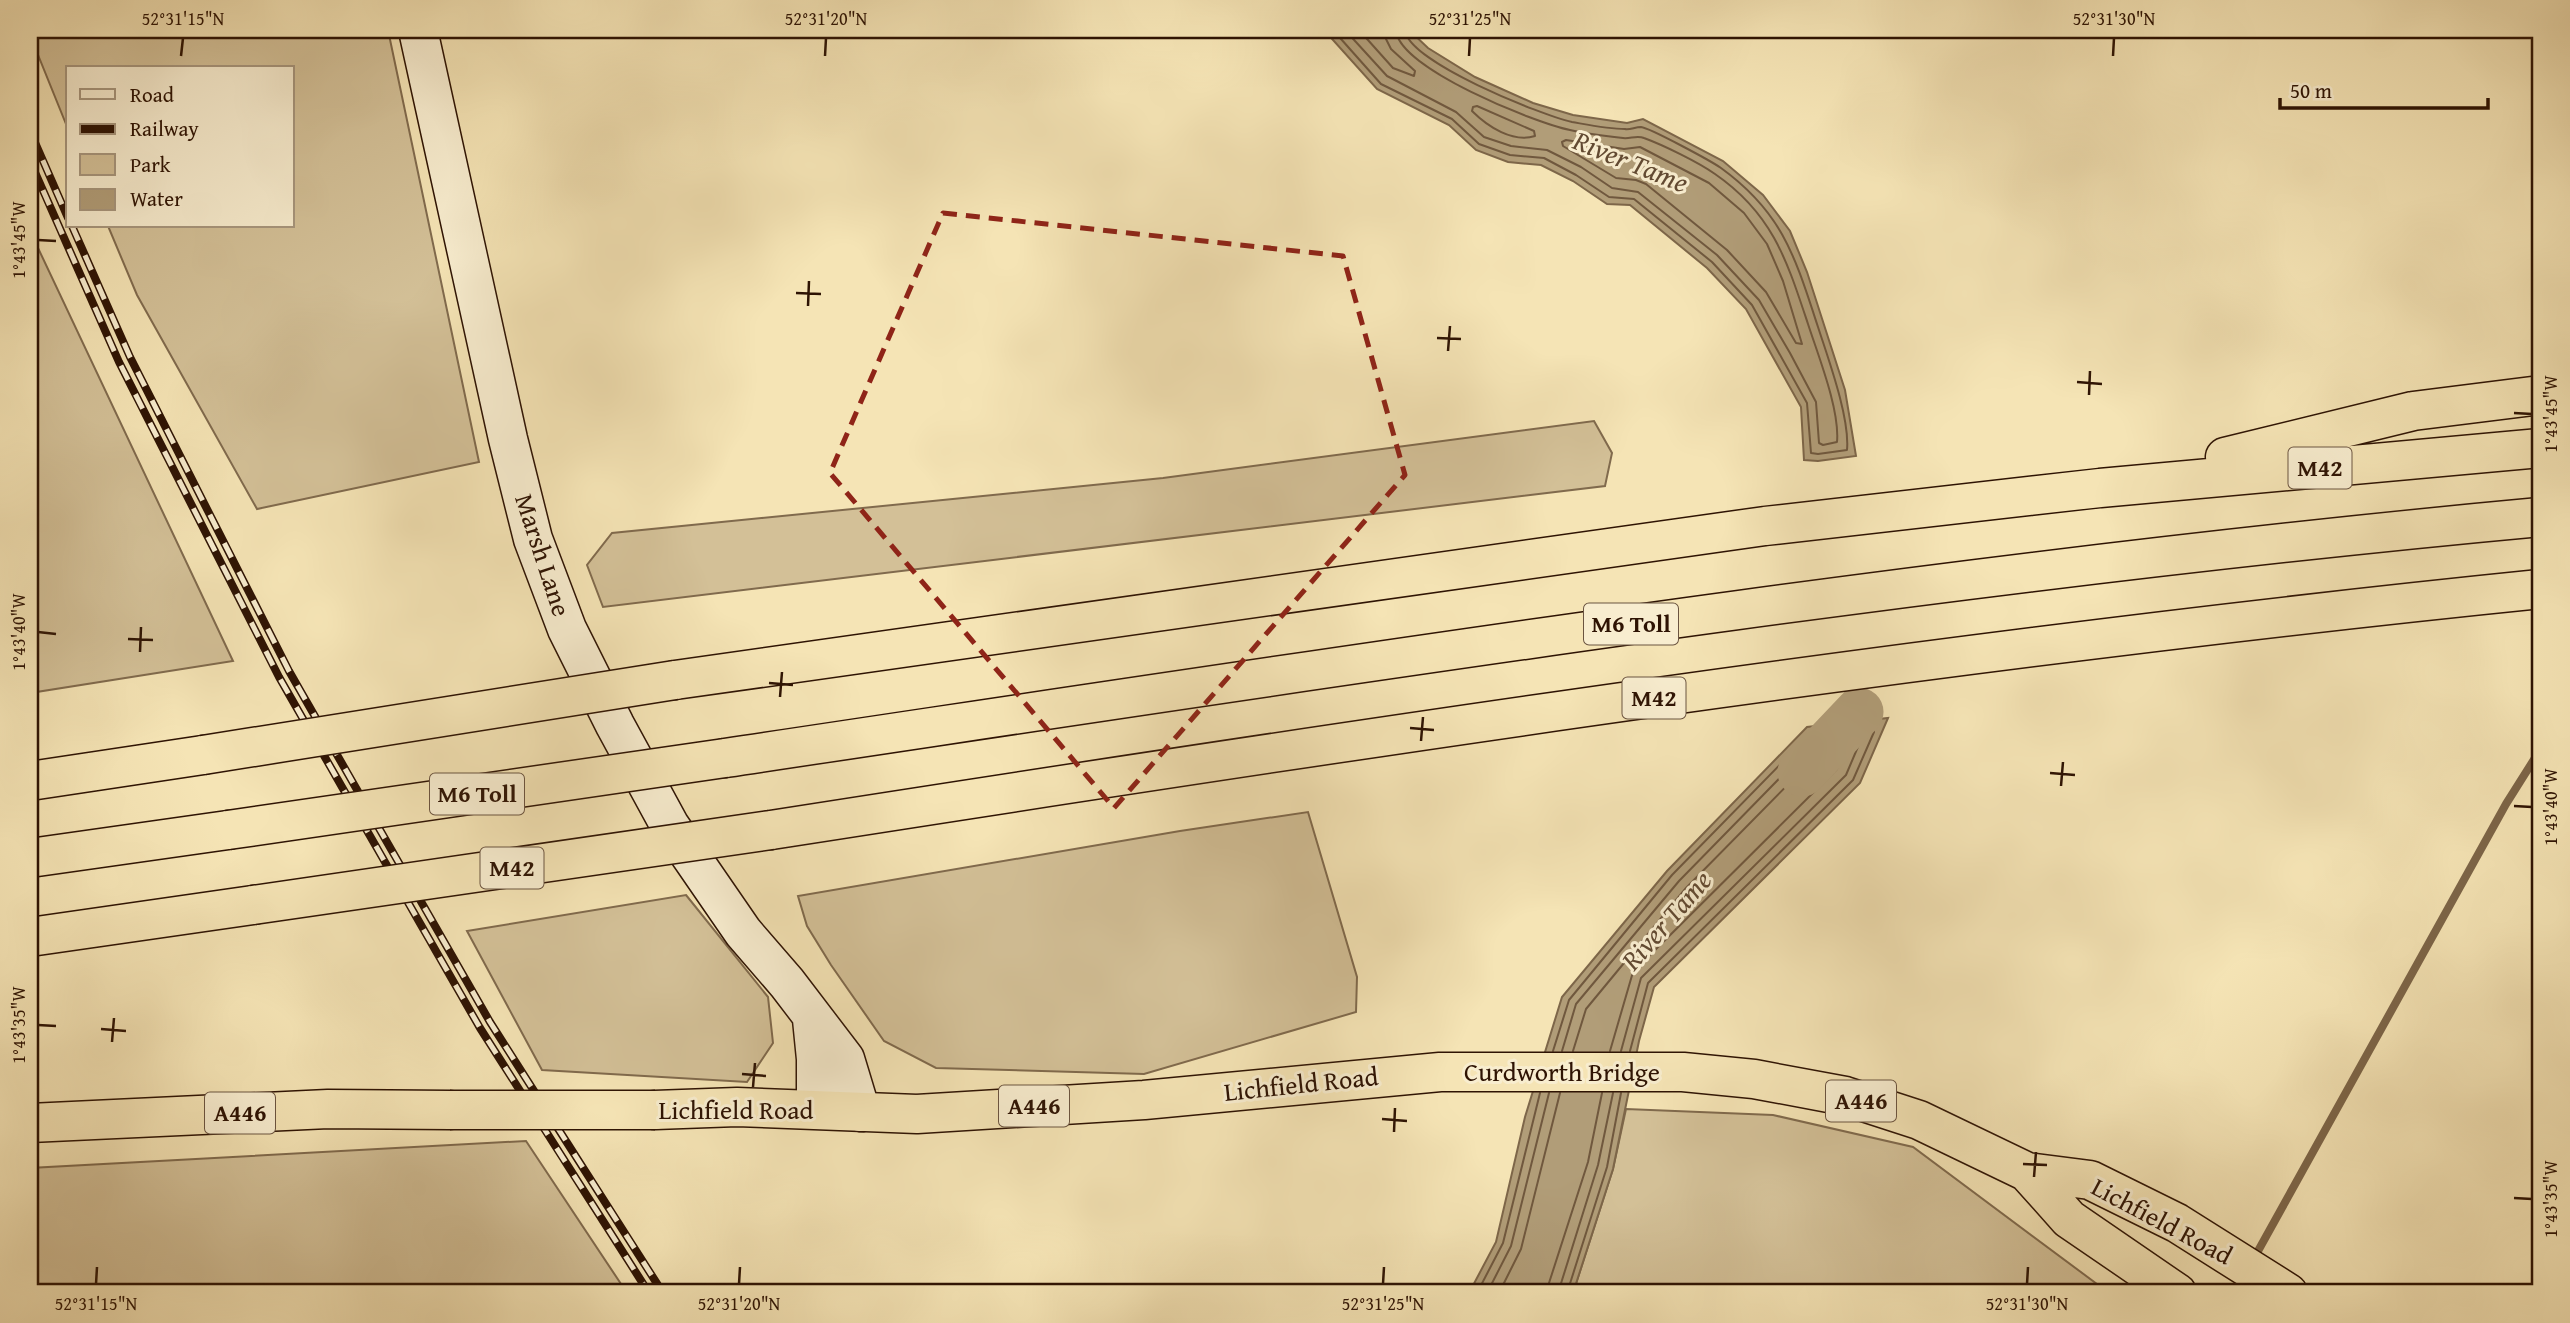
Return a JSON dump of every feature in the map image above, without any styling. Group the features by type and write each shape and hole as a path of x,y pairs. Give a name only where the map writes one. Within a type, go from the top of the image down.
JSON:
{"highway":[{"path":"2100,488 2413,411 2540,395"},
{"name":"M42","path":"30,781 675,680 1765,526 2100,488 2540,448"},
{"name":"M6 Toll","path":"30,858 1558,634 2110,561 2540,517"},
{"name":"M42","path":"30,937 1926,659 2337,610 2540,589"},
{"name":"Lichfield Road","path":"30,1123 328,1109 655,1110 737,1107 918,1114 1144,1100 1440,1072"},
{"name":"Curdworth Bridge","path":"1440,1072 1683,1072"},
{"name":"Lichfield Road","path":"1683,1072 1754,1079 1845,1096 1919,1120 2027,1172 2091,1180 2211,1243 2284,1291"},
{"name":"Lichfield Road","path":"2027,1172 2069,1219 2177,1293"}],"main road":[{"name":"Marsh Lane","path":"418,30 508,439 530,526 567,629 670,826 743,932 845,1059 861,1112"},
{"name":"Marsh Lane","path":"812,1019 816,1059 816,1109"}],"highlighted area":[{"path":"943,213 1343,256 1405,475 1114,808 830,473"}],"green space":[{"path":"30,30 388,30 479,462 257,509 137,295 109,228 294,228 294,66 66,66 66,124"},
{"path":"30,231 233,661 30,693"},
{"path":"1594,421 1612,453 1605,486 603,607 587,565 612,533 1163,478"},
{"path":"1308,812 1357,977 1356,1012 1144,1074 936,1068 884,1041 807,926 798,896 1180,831"},
{"path":"686,895 768,997 773,1043 747,1082 542,1070 467,931"},
{"path":"1626,1109 1773,1115 1913,1147 2109,1293 1573,1293 1613,1169"},
{"path":"526,1141 627,1293 30,1293 30,1168"}],"water":[{"path":"1324,30 1409,30 1428,48 1475,77 1533,103 1573,115 1627,123 1643,119 1723,161 1763,195 1790,231 1807,272 1845,390 1856,456 1804,460 1801,407 1746,309 1707,268 1630,205 1607,204 1573,181 1541,165 1508,162 1476,150 1449,125 1377,89"},
{"path":"1888,718 1860,783 1654,987 1639,1041 1613,1169 1573,1293 1469,1293 1496,1242 1525,1117 1562,997 1667,871 1807,727"}],"waterway":[{"name":"River Tame","path":"1802,772 1859,712"},
{"path":"2253,1260 2506,804 2540,750"},
{"path":"2234,1293 2243,1277"}],"railway":[{"path":"30,131 66,213"},
{"path":"30,161 119,362 279,677 480,1028 649,1293"},
{"path":"73,228 130,357 289,671 490,1022 663,1293"}]}
